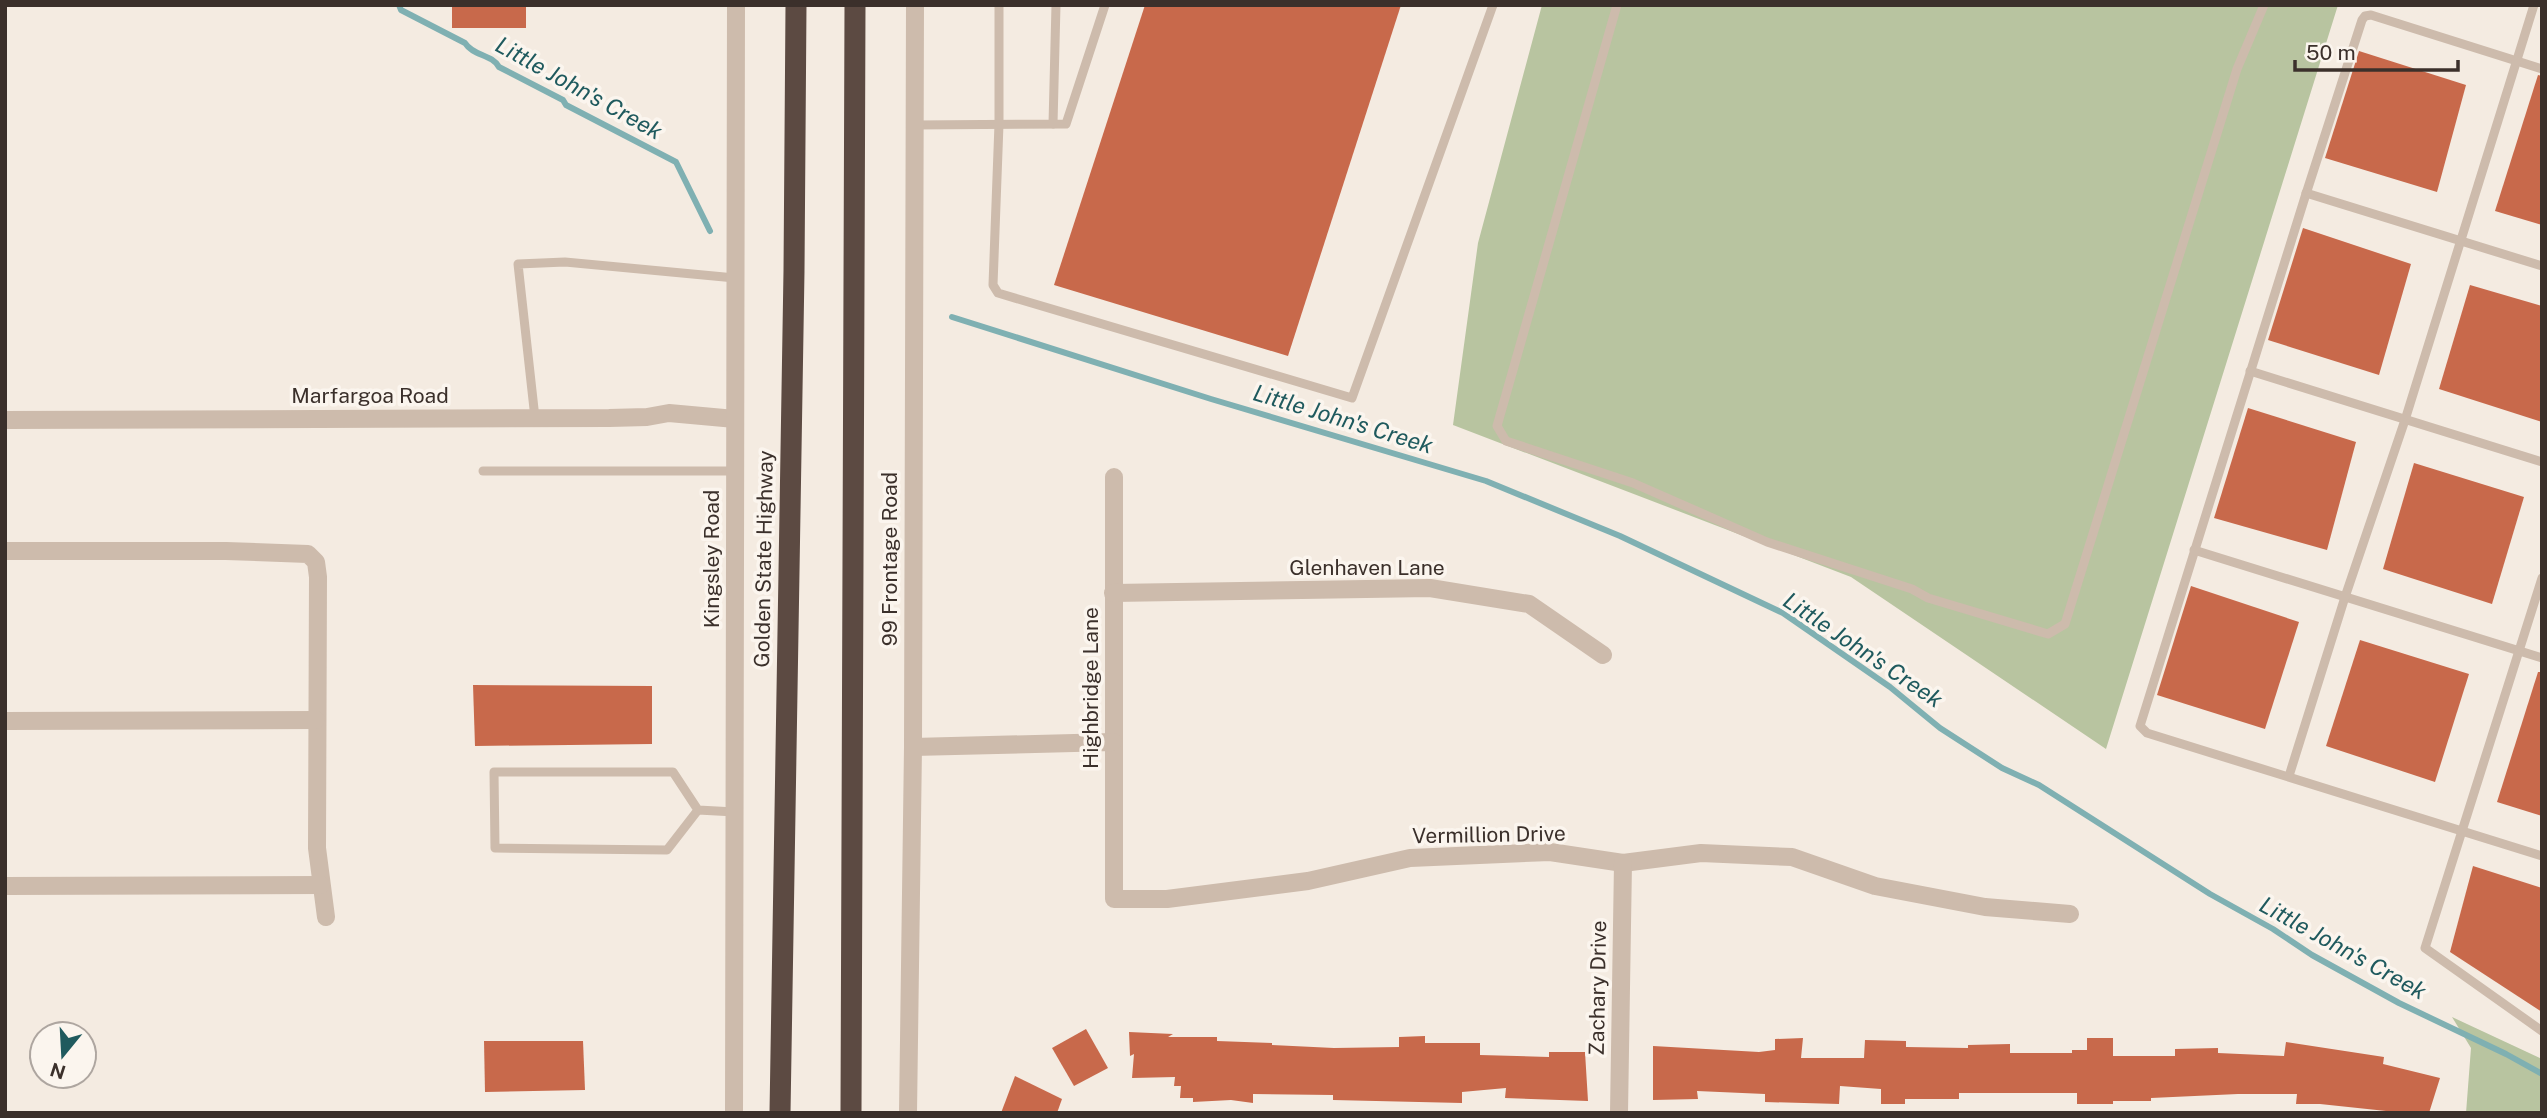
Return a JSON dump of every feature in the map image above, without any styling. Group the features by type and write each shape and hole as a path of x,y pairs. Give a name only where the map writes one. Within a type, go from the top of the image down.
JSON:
{"highway":[{"name":"Golden State Highway","path":"780,1113 796,5"},
{"path":"850,1113 855,5"}],"street":[{"name":"Kingsley Road","path":"734,1113 736,5"},
{"name":"99 Frontage Road","path":"908,1113 913,747 915,5"},
{"name":"Marfargoa Road","path":"5,420 647,417 669,413 735,419"},
{"name":"Highbridge Lane","path":"1114,477 1114,899"},
{"path":"5,551 226,551 308,554 316,562 317,848 326,917"},
{"name":"Glenhaven Lane","path":"1113,593 1430,588 1530,604 1603,655"},
{"path":"5,721 316,720"},
{"path":"913,747 1114,742"},
{"name":"Vermillion Drive","path":"1114,899 1167,899 1308,881 1410,858 1550,852 1622,863 1701,853 1792,858 1875,886 1985,907 2070,914"},
{"name":"Zachary Drive","path":"1619,1113 1622,863"},
{"path":"5,886 321,885"}],"lane":[{"path":"999,5 999,124 993,285 999,293 1352,398 1493,5"},
{"path":"1053,124 1056,5"},
{"path":"914,125 1066,124 1105,5"},
{"path":"1617,5 1497,426 1506,441 1633,483 1767,541 1912,589 1928,598 2048,634 2065,624 2237,69 2264,5"},
{"path":"2288,776 2405,420 2534,5"},
{"path":"2542,69 2371,15 2365,16 2306,193 2140,726 2147,733 2542,856"},
{"path":"2306,193 2542,265"},
{"path":"536,418 519,264 565,261 735,278"},
{"path":"2250,371 2542,462"},
{"path":"483,471 735,471"},
{"path":"2194,550 2542,658"},
{"path":"2542,578 2460,830 2425,948 2542,1031"},
{"path":"494,772 673,772 698,810 667,850 495,848 494,772"},
{"path":"698,810 735,812"}],"green space":[{"path":"1542,5 2338,5 2106,749 1851,577 1453,425 1478,243"},
{"path":"2452,1017 2542,1059 2542,1113 2466,1113 2471,1048"}],"building":[{"path":"452,5 526,5 526,28 452,28"},
{"path":"1145,5 1401,5 1288,356 1054,285"},
{"path":"2359,51 2466,85 2437,192 2325,158"},
{"path":"2538,75 2542,76 2542,225 2495,211"},
{"path":"2303,228 2411,264 2379,375 2268,340"},
{"path":"2470,285 2542,306 2542,422 2439,389"},
{"path":"2248,408 2356,442 2327,550 2214,518"},
{"path":"2414,463 2524,497 2492,604 2383,569"},
{"path":"2191,586 2299,622 2265,729 2157,695"},
{"path":"2360,640 2469,674 2435,782 2326,746"},
{"path":"2538,672 2542,672 2542,816 2497,802"},
{"path":"473,685 652,686 652,744 475,746"},
{"path":"2473,866 2542,888 2542,1012 2450,952"},
{"path":"1086,1029 1108,1068 1074,1086 1052,1048"},
{"path":"1129,1032 1173,1034 1168,1037 1217,1037 1217,1041 1334,1048 1399,1047 1399,1037 1425,1036 1425,1043 1480,1043 1480,1055 1549,1057 1549,1052 1585,1052 1588,1101 1505,1098 1506,1088 1462,1092 1462,1103 1333,1100 1333,1095 1253,1094 1253,1103 1231,1100 1193,1102 1193,1098 1180,1098 1181,1086 1174,1086 1175,1077 1132,1078 1134,1054 1130,1056"},
{"path":"1803,1038 1801,1058 1864,1058 1865,1040 1906,1041 1906,1047 1968,1048 1968,1045 2010,1044 2010,1053 2072,1053 2072,1050 2087,1050 2087,1038 2113,1038 2113,1056 2175,1056 2175,1049 2218,1048 2218,1053 2284,1056 2286,1042 2384,1057 2383,1064 2440,1078 2429,1113 2386,1113 2320,1104 2296,1104 2297,1094 2238,1094 2151,1098 2151,1101 2113,1101 2113,1104 2077,1104 2077,1093 1959,1093 1959,1099 1905,1099 1905,1104 1881,1104 1881,1089 1840,1086 1839,1104 1765,1102 1765,1094 1697,1091 1698,1099 1653,1100 1653,1046 1759,1052 1775,1050 1775,1039"},
{"path":"484,1041 583,1041 585,1090 485,1092"},
{"path":"1015,1076 1062,1099 1057,1113 1001,1113"}],"waterway":[{"name":"Little John's Creek","path":"399,5 401,10 465,43 499,67 563,100 566,105 676,162 710,231"},
{"name":"Little John's Creek","path":"952,317 1211,399 1486,481 1620,536 1783,613 1890,687 1940,728 2002,768 2039,785 2210,894 2273,929 2312,955 2399,1003 2542,1074"}]}
